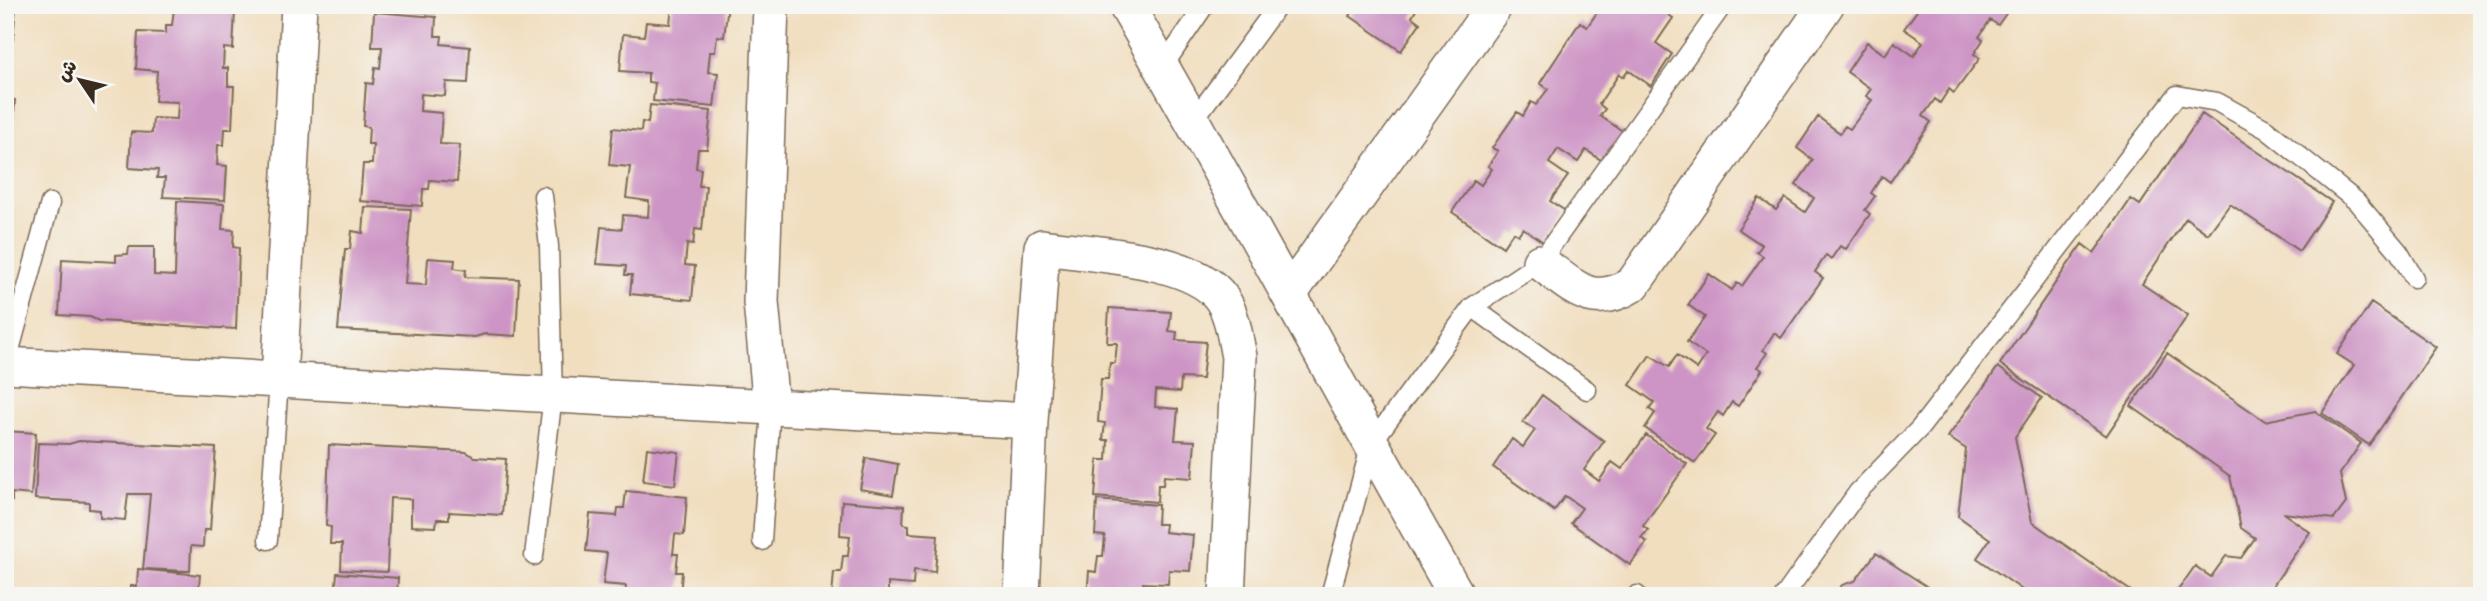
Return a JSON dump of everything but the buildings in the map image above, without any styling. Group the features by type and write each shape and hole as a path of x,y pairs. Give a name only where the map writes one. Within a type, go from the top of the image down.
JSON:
{"street":[{"path":"279,380 299,5"},
{"path":"771,5 761,302 771,407"},
{"path":"1126,5 1457,596"},
{"path":"1290,294 1495,5"},
{"path":"1539,262 1573,286 1598,297 1617,294 1633,284 1826,5"},
{"path":"1022,596 1042,247 1167,265 1193,275 1221,298 1232,324 1239,357 1227,596"},
{"path":"6,365 1030,421"}],"lane":[{"path":"1162,68 1205,5"},
{"path":"1193,121 1278,5"},
{"path":"1330,596 1371,444 1472,307 1539,262 1723,5"},
{"path":"1784,596 1858,492 1920,428 2177,95 2217,102 2266,129 2356,201 2399,253 2414,278"},
{"path":"534,556 553,395 549,246 543,196"},
{"path":"6,365 50,203"},
{"path":"1472,307 1587,390"},
{"path":"268,540 279,380"},
{"path":"762,541 771,407"}]}
